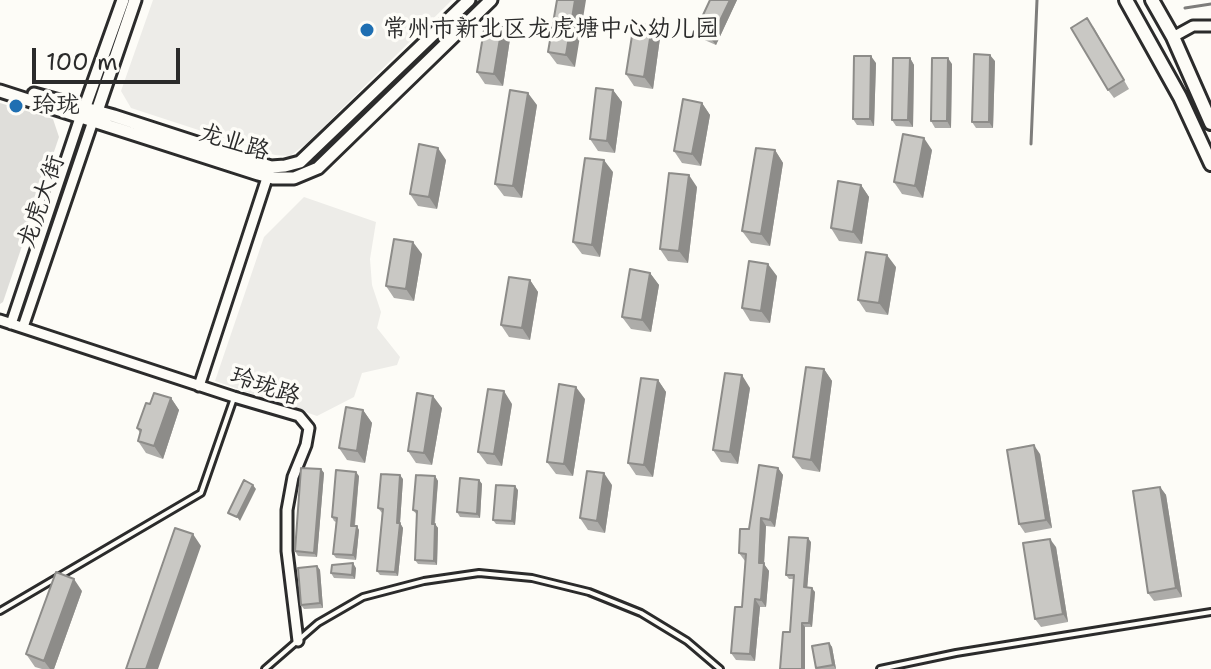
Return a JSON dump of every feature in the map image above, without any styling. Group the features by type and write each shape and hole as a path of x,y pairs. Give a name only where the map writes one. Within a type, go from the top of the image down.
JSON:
{"main road":[{"path":"1126,0 1180,97 1211,164"},
{"path":"1152,0 1173,37 1211,123"}],"street":[{"name":"龙虎大街","path":"23,327 123,0"},
{"name":"龙虎大街","path":"11,324 135,0"},
{"name":"龙业路","path":"270,172 300,162 469,0"},
{"name":"龙业路","path":"0,83 89,115 294,178 318,168 491,0"},
{"path":"1173,37 1193,26 1211,26"},
{"name":"龙业路","path":"0,91 89,115"},
{"path":"199,386 270,172"},
{"name":"玲珑路","path":"0,320 299,416 309,428 306,445 293,477 287,510 287,551 298,641"}],"lane":[{"path":"0,611 201,493 234,397"},
{"path":"265,669 318,623 363,597 424,581 479,573 532,578 589,592 641,613 687,641 720,669"},
{"path":"880,669 956,653 1211,612"}],"shaded area":[{"path":"153,0 452,0 307,143 290,156 275,155 131,108 121,91"},
{"path":"0,103 53,119 59,137 0,304"},
{"path":"304,197 376,222 370,259 372,285 381,312 377,328 400,357 397,365 362,373 354,397 317,416 215,381 264,237"}],"building":[{"path":"557,0 575,0 566,55 548,52"},
{"path":"710,0 730,0 711,39 695,32"},
{"path":"1087,18 1124,80 1108,90 1071,28"},
{"path":"634,23 652,26 644,77 626,74"},
{"path":"485,24 502,27 494,74 477,72"},
{"path":"974,54 990,55 989,122 972,122"},
{"path":"854,56 871,56 870,119 853,119"},
{"path":"893,58 910,58 908,120 892,120"},
{"path":"932,58 948,58 947,121 931,121"},
{"path":"596,88 613,90 607,141 590,139"},
{"path":"510,90 528,93 513,186 495,184"},
{"path":"683,99 702,103 692,154 674,151"},
{"path":"903,134 924,138 915,186 894,182"},
{"path":"419,144 438,148 429,197 410,194"},
{"path":"756,148 775,150 761,234 742,231"},
{"path":"585,158 604,160 592,245 573,242"},
{"path":"669,173 689,175 679,251 660,249"},
{"path":"838,181 861,185 853,232 831,228"},
{"path":"394,239 413,242 406,289 386,286"},
{"path":"866,252 887,255 879,303 858,300"},
{"path":"749,261 768,264 761,311 742,308"},
{"path":"630,269 650,273 642,320 622,317"},
{"path":"509,277 530,280 522,328 501,325"},
{"path":"806,367 824,369 811,460 793,457"},
{"path":"725,373 742,375 730,452 713,450"},
{"path":"641,378 658,380 644,465 628,463"},
{"path":"559,384 576,387 564,464 547,462"},
{"path":"488,389 504,391 494,454 478,452"},
{"path":"154,393 171,398 154,446 138,441 141,430 137,428 146,403 150,404"},
{"path":"417,393 433,396 424,453 408,451"},
{"path":"346,407 363,410 357,451 339,448"},
{"path":"1034,445 1046,520 1019,524 1007,450"},
{"path":"759,465 778,468 770,520 761,518 759,563 764,563 761,600 755,599 750,654 731,653 735,607 742,607 746,554 739,553 740,529 749,529"},
{"path":"301,468 321,469 314,553 295,551"},
{"path":"336,470 356,472 351,526 357,526 353,555 333,554 337,518 332,517"},
{"path":"587,471 604,473 597,521 580,518"},
{"path":"381,474 400,475 397,523 400,523 395,572 377,571 383,509 378,508"},
{"path":"416,475 435,476 432,524 435,524 434,561 415,560 417,511 413,510"},
{"path":"460,478 479,480 477,514 457,512"},
{"path":"244,480 253,485 237,517 228,513"},
{"path":"496,485 515,486 512,521 493,520"},
{"path":"1160,487 1176,588 1148,593 1133,491"},
{"path":"175,528 193,534 146,669 126,669"},
{"path":"789,537 808,538 804,587 812,588 809,623 802,623 802,669 780,669 783,632 790,632 794,575 786,575"},
{"path":"1050,539 1063,614 1035,619 1023,543"},
{"path":"353,563 352,575 331,573 332,565"},
{"path":"317,566 320,603 301,605 298,568"},
{"path":"56,572 74,579 44,661 26,654"},
{"path":"829,643 833,665 816,668 812,646"}],"waterway":[{"path":"1031,144 1037,0"},
{"path":"1185,8 1211,4"}],"place":[{"name":"常州市新北区龙虎塘中心幼儿园","path":"367,30"},
{"name":"玲珑","path":"16,106"}]}
